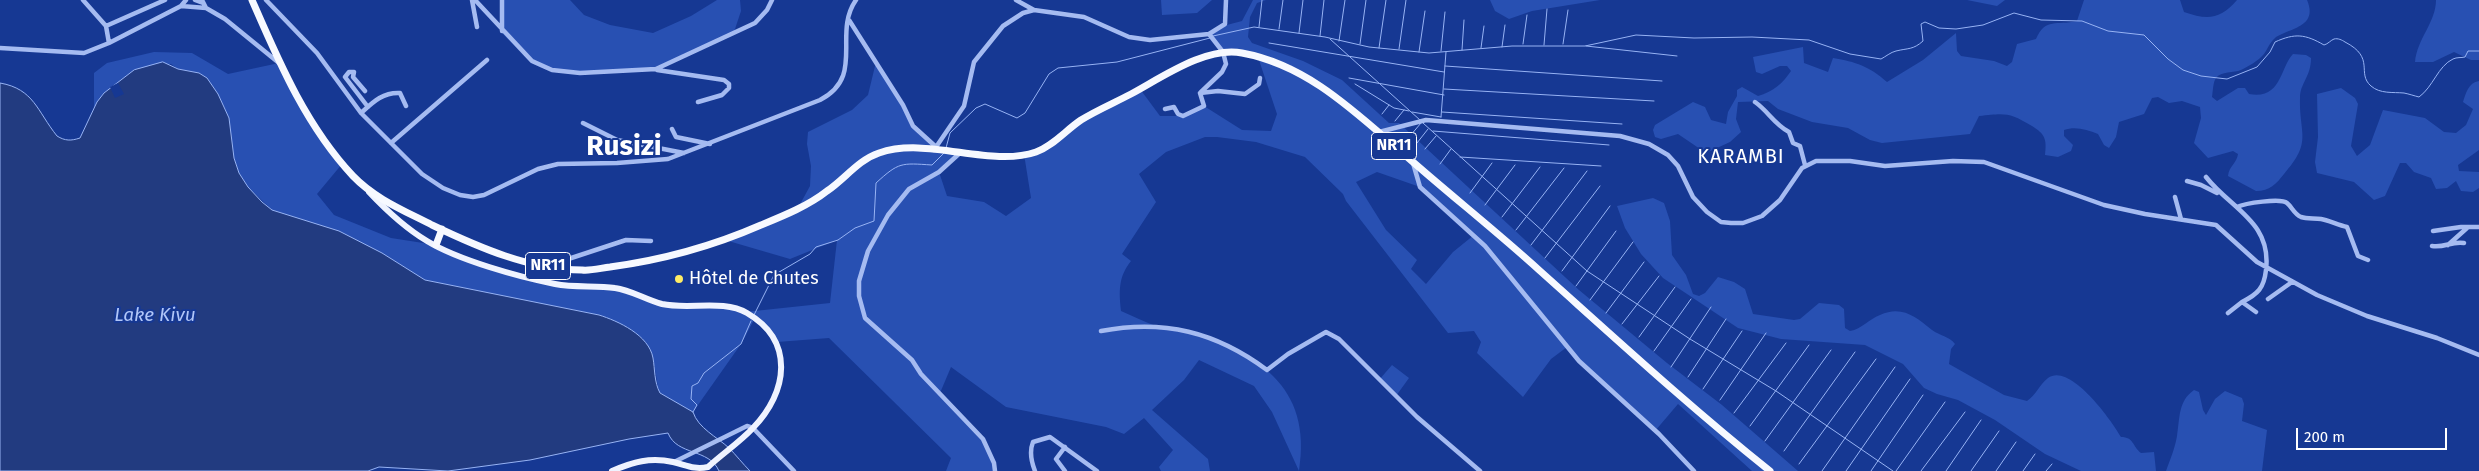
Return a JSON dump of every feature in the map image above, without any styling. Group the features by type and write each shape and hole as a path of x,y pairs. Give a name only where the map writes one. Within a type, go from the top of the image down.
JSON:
{"highway":[{"name":"NR11","path":"252,0 279,63 306,114 329,147 357,181 391,204 498,254 549,266 583,270 655,261 724,240 798,208 826,193 855,167 875,154 906,147 1007,155 1037,151 1084,118 1176,69 1223,52 1235,51 1258,56 1313,81 1379,132 1538,269 1643,365 1770,471"},
{"path":"436,245 442,229"}],"main road":[{"path":"357,181 385,209 427,241 488,265 556,285 615,288 662,304 725,307 745,312 772,333 779,346 782,361 782,374 773,398 753,428 708,467 698,469 674,462 640,460 612,471"}],"street":[{"path":"83,0 106,26 109,43"},
{"path":"106,26 165,0"},
{"path":"0,48 78,53 92,51 181,6 186,0"},
{"path":"195,0 202,2 206,8"},
{"path":"266,0 317,53 361,113 422,174 460,195 473,197 484,195 538,169 558,164 648,162 668,159 711,144 832,93 838,87 844,72 848,19 856,0"},
{"path":"473,0 477,27"},
{"path":"473,0 532,61 552,70 599,73 656,69 724,80 729,84 729,88 722,95 698,102"},
{"path":"502,0 502,31"},
{"path":"656,69 755,23 772,0"},
{"path":"1016,0 1034,10"},
{"path":"848,19 903,104 913,126 936,149 964,106 974,62 1011,19 1023,12 1034,10 1084,17 1129,37 1144,40 1211,36 1225,24 1227,13 1226,0"},
{"path":"181,6 206,8 225,19 279,63"},
{"path":"1200,93 1222,72 1226,64 1223,52 1211,36"},
{"path":"391,143 487,60"},
{"path":"365,91 353,77 354,72 349,72 345,77 368,107"},
{"path":"1200,93 1218,91 1245,94 1259,84 1260,78"},
{"path":"361,113 378,98 390,93 400,94 406,106"},
{"path":"1165,109 1174,107 1178,114 1184,116 1204,106 1200,93"},
{"path":"1755,102 1767,110 1779,127 1788,132 1792,143 1800,146 1806,165"},
{"path":"1379,132 1424,120 1620,136 1649,144 1663,151 1675,162 1693,197 1707,212 1715,220 1731,223 1742,223 1762,216 1780,200 1795,174 1806,165 1825,159 1885,166 1953,161 1984,162 2104,205 2216,225 2255,260 2292,282 2367,316 2437,338 2479,355"},
{"path":"583,123 617,140 686,153"},
{"path":"672,129 676,137 711,144"},
{"path":"961,152 939,172 909,189 888,214 868,251 858,296 865,318 912,360 921,374 983,440 994,463 995,471"},
{"path":"1412,161 1420,187 1426,195 1485,246 1579,362 1659,434 1694,471"},
{"path":"2206,177 2262,235 2266,267 2262,288 2253,297 2242,302 2228,313"},
{"path":"2186,182 2201,185 2223,196"},
{"path":"2176,197 2181,219"},
{"path":"2237,207 2244,204 2281,200 2288,204 2300,217 2323,219 2329,223 2347,227 2358,256 2368,260"},
{"path":"2433,231 2477,227"},
{"path":"2448,245 2465,229 2477,227"},
{"path":"549,266 626,240 651,241"},
{"path":"2432,246 2442,248 2464,242"},
{"path":"2268,299 2292,282"},
{"path":"2242,302 2256,312"},
{"path":"1101,331 1157,326 1181,329 1241,352 1267,370 1288,354 1326,332 1339,339 1417,416 1480,471"},
{"path":"674,462 747,426 753,428 794,471"},
{"path":"1035,471 1030,458 1033,442 1050,437 1097,471"},
{"path":"1065,447 1056,459 1065,471"}],"shaded area":[{"path":"503,0 570,0 584,15 610,25 653,33 691,16 717,0 740,0 741,11 733,35 659,69 598,74 551,71 531,63 501,32"},
{"path":"1161,0 1212,0 1197,13 1162,15"},
{"path":"1253,0 1266,0 1257,3 1250,17 1248,37 1252,43 1303,61 1342,80 1389,123 1399,123 1579,290 1667,363 1722,405 1798,471 1752,471 1678,404 1655,431 1567,347 1551,359 1523,397 1477,353 1481,342 1474,331 1448,333 1346,201 1343,194 1305,157 1256,142 1205,137 1166,152 1139,174 1156,202 1122,254 1131,261 1120,285 1121,311 1156,326 1183,330 1234,349 1274,377 1288,394 1297,416 1301,441 1299,471 1272,412 1254,386 1199,360 1184,380 1152,410 1208,459 1210,471 1161,471 1159,467 1173,450 1144,418 1124,434 1106,427 1006,407 951,367 940,393 983,439 995,471 946,471 951,458 829,338 777,342 755,318 741,344 693,412 659,393 653,357 599,315 425,280 382,253 272,210 248,187 239,173 234,158 229,118 218,94 207,78 199,73 178,69 171,64 134,70 104,93 94,108 94,73 107,63 154,52 192,53 228,74 279,63 306,114 342,164 317,194 334,215 391,238 436,245 450,252 539,280 615,288 662,304 725,307 745,312 830,303 837,240 790,259 725,240 798,208 810,186 811,166 807,144 808,132 852,110 868,95 876,62 913,126 935,146 961,152 939,172 947,196 984,202 1006,216 1031,198 1024,154 1037,151 1079,121 1140,89 1160,116 1183,116 1204,106 1242,130 1271,131 1277,114 1258,57 1223,52 1209,34 1223,26 1242,21","holes":["1377,172 1420,187 1474,235 1453,252 1426,284 1411,269 1417,260 1386,230 1356,182"]},
{"path":"1490,0 1600,0 1532,11 1509,19 1495,11"},
{"path":"1967,0 2005,0 1997,6"},
{"path":"2084,0 2180,0 2184,12 2206,17 2219,15 2231,7 2237,0 2307,0 2310,9 2306,22 2275,38 2264,54 2250,65 2241,70 2218,76 2213,87 2212,97 2217,101 2238,88 2245,88 2249,94 2260,95 2274,87 2293,54 2306,55 2311,58 2311,65 2300,93 2302,145 2293,163 2278,181 2269,188 2256,191 2228,176 2238,154 2233,151 2208,158 2194,143 2201,118 2200,107 2182,101 2169,103 2158,97 2152,98 2144,114 2119,122 2116,137 2109,148 2104,145 2098,134 2077,128 2064,130 2064,136 2073,145 2071,151 2058,157 2045,155 2046,145 2040,132 2024,121 2007,115 1979,116 1970,134 1882,143 1870,140 1848,128 1812,122 1778,109 1768,101 1738,102 1736,119 1741,132 1730,142 1706,153 1678,134 1661,139 1655,137 1653,130 1655,125 1693,102 1705,107 1711,120 1726,124 1728,112 1737,96 1737,90 1742,87 1758,96 1777,86 1791,71 1787,66 1780,66 1762,74 1756,72 1753,57 1803,47 1804,63 1828,72 1833,58 1849,61 1868,68 1887,82 1923,60 1956,33 1957,51 1961,56 1994,61 2007,66 2012,62 2017,44 2036,39 2040,32 2048,25 2077,21"},
{"path":"2436,0 2479,0 2479,60 2471,60 2454,52 2433,62 2415,62 2419,46 2433,16"},
{"path":"2479,81 2479,150 2458,165 2459,171 2479,172 2479,188 2473,192 2461,191 2456,181 2447,188 2436,189 2431,178 2414,172 2406,163 2400,163 2385,196 2374,200 2354,182 2317,173 2315,162 2318,137 2317,94 2341,88 2355,98 2358,104 2351,146 2357,156 2370,145 2383,110 2425,118 2444,132 2456,133 2466,125 2473,109 2463,102 2466,92 2472,84"},
{"path":"1653,198 1664,203 1670,221 1672,255 1686,275 1693,294 1699,296 1705,293 1718,277 1734,282 1745,289 1753,314 1794,320 1800,319 1819,303 1839,305 1844,309 1845,328 1850,331 1888,312 1895,311 1908,314 1935,332 1950,339 1955,344 1951,349 1949,364 2004,395 2027,401 2048,378 2057,375 2067,378 2078,385 2100,407 2121,437 2131,440 2141,453 2154,452 2156,471 2081,471 2045,454 1995,420 1958,400 1924,388 1903,364 1865,345 1781,339 1738,328 1663,278 1641,254 1625,228 1617,206"},
{"path":"1392,365 1409,378 1396,396 1379,380"},
{"path":"2194,390 2199,392 2206,415 2215,399 2225,391 2242,398 2244,404 2242,421 2267,430 2262,471 2166,471 2176,440 2182,405"}],"water":[{"name":"Lake Kivu","path":"163,62 178,69 199,73 207,78 218,94 229,118 234,158 239,173 248,187 272,210 339,231 382,253 425,280 599,315 623,325 646,342 653,358 655,376 660,393 693,412 703,428 729,448 750,471 719,471 708,459 678,445 668,433 629,439 530,460 448,471 379,467 368,471 0,471 0,83 20,90 28,96 57,136 65,140 74,140 80,138 97,102 104,93 134,70"}],"pier":[{"path":"118,83 124,94 115,98 110,87"}],"waterway":[{"path":"1259,27 1262,0"},
{"path":"1279,29 1283,0"},
{"path":"1299,33 1303,0"},
{"path":"1320,36 1324,0"},
{"path":"1339,41 1345,0"},
{"path":"1360,44 1366,0"},
{"path":"1379,48 1386,0"},
{"path":"1399,49 1406,0"},
{"path":"1544,45 1547,9"},
{"path":"1563,44 1568,10"},
{"path":"1419,52 1425,11"},
{"path":"1441,51 1445,12"},
{"path":"1213,36 1254,27 1325,37 1369,47 1429,53 1512,46 1585,46 1636,35 1694,38 1752,37 1809,40 1850,54 1881,59 1894,52 1913,47 1923,41 1921,24 1925,22 1939,28 1956,29 1983,25 2014,13 2041,20 2082,21 2108,31 2144,35 2168,59 2183,70 2201,76 2227,79 2257,67 2270,52 2275,42 2282,39 2300,36 2324,45 2334,39 2338,39 2354,48 2360,54 2367,81 2375,89 2419,97 2448,62 2455,58 2465,57 2468,51 2479,51"},
{"path":"1523,44 1527,15"},
{"path":"1462,50 1464,20"},
{"path":"1502,47 1505,25"},
{"path":"1481,48 1484,26"},
{"path":"946,148 950,133 976,108 985,104 1017,118 1025,113 1049,74 1058,68 1117,62 1210,38"},
{"path":"1330,39 1420,120"},
{"path":"1269,43 1444,72"},
{"path":"1586,46 1677,56"},
{"path":"1441,117 1446,52"},
{"path":"1445,66 1662,81"},
{"path":"1349,78 1444,95"},
{"path":"1355,84 1394,108 1409,111"},
{"path":"1444,89 1654,101"},
{"path":"1382,114 1389,105"},
{"path":"1395,121 1404,110"},
{"path":"1412,112 1441,117"},
{"path":"1442,112 1622,124"},
{"path":"1410,136 1421,123"},
{"path":"1423,123 1587,271 1690,339 1776,391 1893,471"},
{"path":"1417,143 1428,129"},
{"path":"1433,131 1609,145"},
{"path":"1425,149 1436,136"},
{"path":"1440,164 1451,149"},
{"path":"754,315 774,275 810,254 816,247 838,240 855,228 874,221 876,183 884,176 901,165 932,165 945,152"},
{"path":"1460,157 1601,166"},
{"path":"1470,193 1492,163"},
{"path":"1485,205 1515,165"},
{"path":"1502,217 1540,167"},
{"path":"1516,230 1564,168"},
{"path":"1531,245 1587,171"},
{"path":"1545,258 1600,186"},
{"path":"1562,271 1610,206"},
{"path":"1576,286 1616,231"},
{"path":"1590,300 1633,242"},
{"path":"1606,313 1644,262"},
{"path":"1622,324 1659,276"},
{"path":"1639,337 1675,287"},
{"path":"1654,351 1691,299"},
{"path":"1671,367 1711,307"},
{"path":"1688,377 1726,319"},
{"path":"693,412 697,405 691,399 692,386 698,383 704,373 741,344 751,321"},
{"path":"1703,389 1742,331"},
{"path":"1720,400 1766,333"},
{"path":"1734,413 1786,343"},
{"path":"1750,426 1809,345"},
{"path":"1765,441 1831,350"},
{"path":"1784,451 1855,352"},
{"path":"1799,464 1876,359"},
{"path":"1822,471 1895,367"},
{"path":"1846,471 1910,379"},
{"path":"1871,471 1923,395"},
{"path":"1896,471 1945,402"},
{"path":"1921,471 1965,412"},
{"path":"1946,471 1981,420"},
{"path":"1971,471 1999,431"},
{"path":"1996,471 2016,442"},
{"path":"2023,471 2035,454"},
{"path":"2046,471 2052,464"}],"place":[{"name":"Hôtel de Chutes","path":"679,279"}],"district":[{"name":"Rusizi","path":"624,147"},
{"name":"KARAMBI","path":"1741,157"}]}
